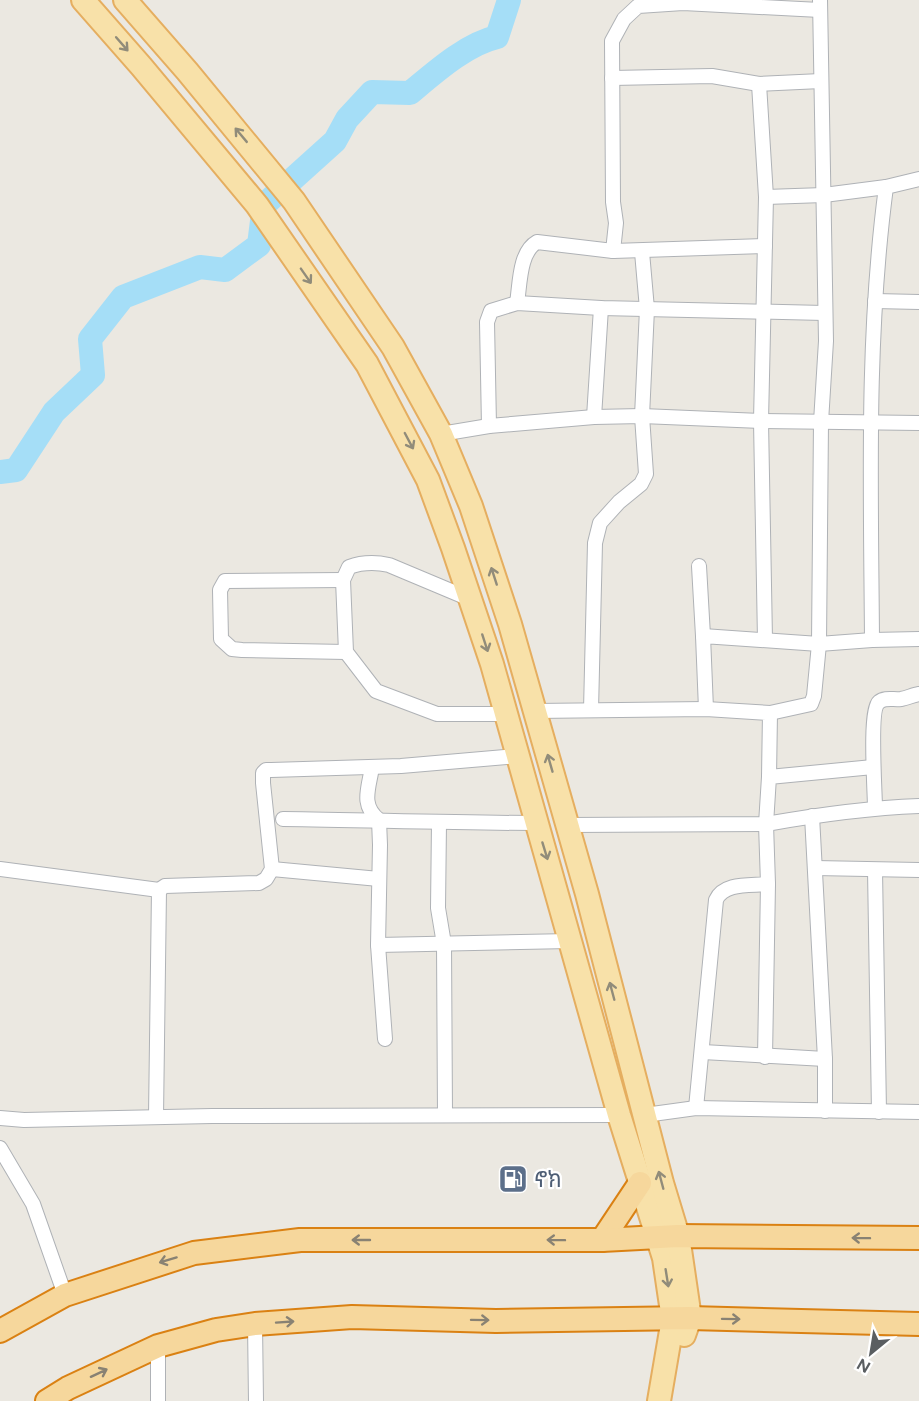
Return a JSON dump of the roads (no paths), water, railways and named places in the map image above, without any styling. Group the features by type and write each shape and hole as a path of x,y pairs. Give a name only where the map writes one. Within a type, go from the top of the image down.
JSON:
{"highway":[{"path":"602,1240 640,1183"},
{"path":"0,1331 65,1295 194,1253 300,1240 602,1240 668,1237 919,1238"},
{"path":"47,1401 68,1388 158,1346 216,1330 255,1324 352,1317 496,1321 681,1319 919,1323"}],"main road":[{"path":"83,0 141,66 273,228 367,364 428,480 470,599 506,714 640,1183 668,1237"},
{"path":"125,0 294,201 393,346 441,434 471,506 510,624 558,789 662,1183 668,1237 664,1258 681,1319 674,1401"},
{"path":"367,364 393,346"},
{"path":"530,796 558,789"},
{"path":"659,1401 681,1319"}],"street":[{"path":"535,711 706,709 770,713 811,704 814,696 819,644 821,422 826,341 820,5 683,3 638,6 624,19 612,41 613,202 616,223 614,252"},
{"path":"612,78 712,75 759,84 821,81"},
{"path":"759,84 766,197 761,421 765,640"},
{"path":"766,197 824,195 886,188 919,179"},
{"path":"872,640 871,423 875,301 886,188"},
{"path":"517,303 525,257 531,246 537,242 614,252 765,246"},
{"path":"591,710 596,543 600,523 619,502 641,484 646,474 642,416 647,309 642,252"},
{"path":"875,301 919,302"},
{"path":"489,426 488,316 491,311 517,303 601,308 824,313"},
{"path":"594,417 601,308"},
{"path":"441,434 489,426 594,417 642,416 761,421 919,423"},
{"path":"470,599 389,565 376,562 360,563 349,567 343,580 346,652 376,691 390,697 437,714 506,714"},
{"path":"699,566 706,709"},
{"path":"343,580 225,581 220,590 221,639 232,648 242,650 346,652"},
{"path":"704,636 819,644 919,639"},
{"path":"875,808 873,767 876,704 881,700 901,699 919,694"},
{"path":"765,1057 768,884 766,824 770,713"},
{"path":"0,869 159,890 165,886 259,883 266,879 272,869 263,783 263,773 266,770 372,767 517,756"},
{"path":"372,767 367,801 369,813 379,820"},
{"path":"769,777 873,767"},
{"path":"568,825 766,824 875,808 919,807"},
{"path":"812,816 825,1059 825,1111"},
{"path":"283,819 537,823"},
{"path":"379,820 378,945 385,1039"},
{"path":"439,823 438,908 444,944 445,1115"},
{"path":"815,868 919,870"},
{"path":"272,869 379,879"},
{"path":"874,870 879,1112"},
{"path":"696,1108 716,900 719,892 726,888 768,884"},
{"path":"156,1117 159,890"},
{"path":"378,945 570,941"},
{"path":"703,1052 825,1059"},
{"path":"645,1115 696,1108 919,1112"},
{"path":"11,1118 619,1115"},
{"path":"0,1148 33,1204 65,1295"},
{"path":"255,1324 256,1401"},
{"path":"158,1346 158,1401"}],"waterway":[{"path":"0,472 16,470 54,412 93,375 90,339 123,297 200,267 225,270 259,245 264,205 335,141 347,119 372,92 410,93 462,53 497,37 509,0"}],"place":[{"name":"ኖክ","path":"513,1179"}]}
